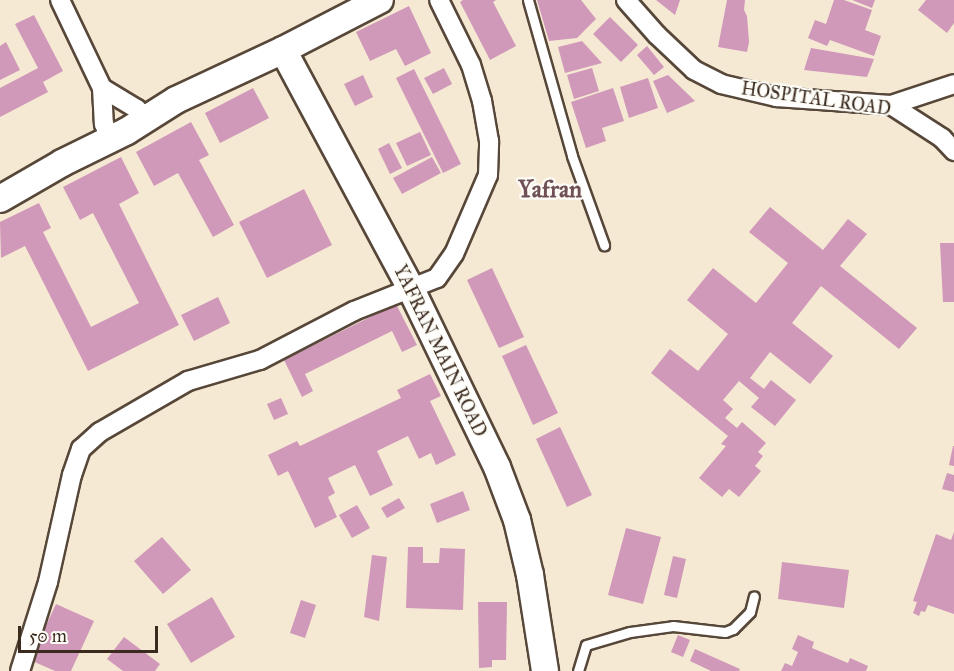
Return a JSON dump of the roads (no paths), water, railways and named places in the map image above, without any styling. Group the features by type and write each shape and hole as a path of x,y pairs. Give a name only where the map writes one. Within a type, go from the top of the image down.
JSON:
{"main road":[{"path":"0,178 283,50 380,0"},
{"name":"YAFRAN MAIN ROAD","path":"283,50 410,287 497,467 517,520 530,575 544,671"},
{"path":"0,199 107,131"}],"street":[{"path":"60,0 102,88 107,131"},
{"path":"20,671 48,582 72,475 81,449 100,432 188,381 260,360 354,311 436,278 454,254 488,175 489,141 482,101 471,64 439,0"},
{"name":"HOSPITAL ROAD","path":"626,0 694,70 721,84 776,97 891,105 942,138 954,151"},
{"path":"891,105 954,84"},
{"path":"102,88 140,115"}],"lane":[{"path":"528,0 572,156 604,245"},
{"path":"578,671 586,645 630,632 673,626 725,632 733,629 750,612 754,596"}],"district":[{"name":"Yafran","path":"550,190"}]}
